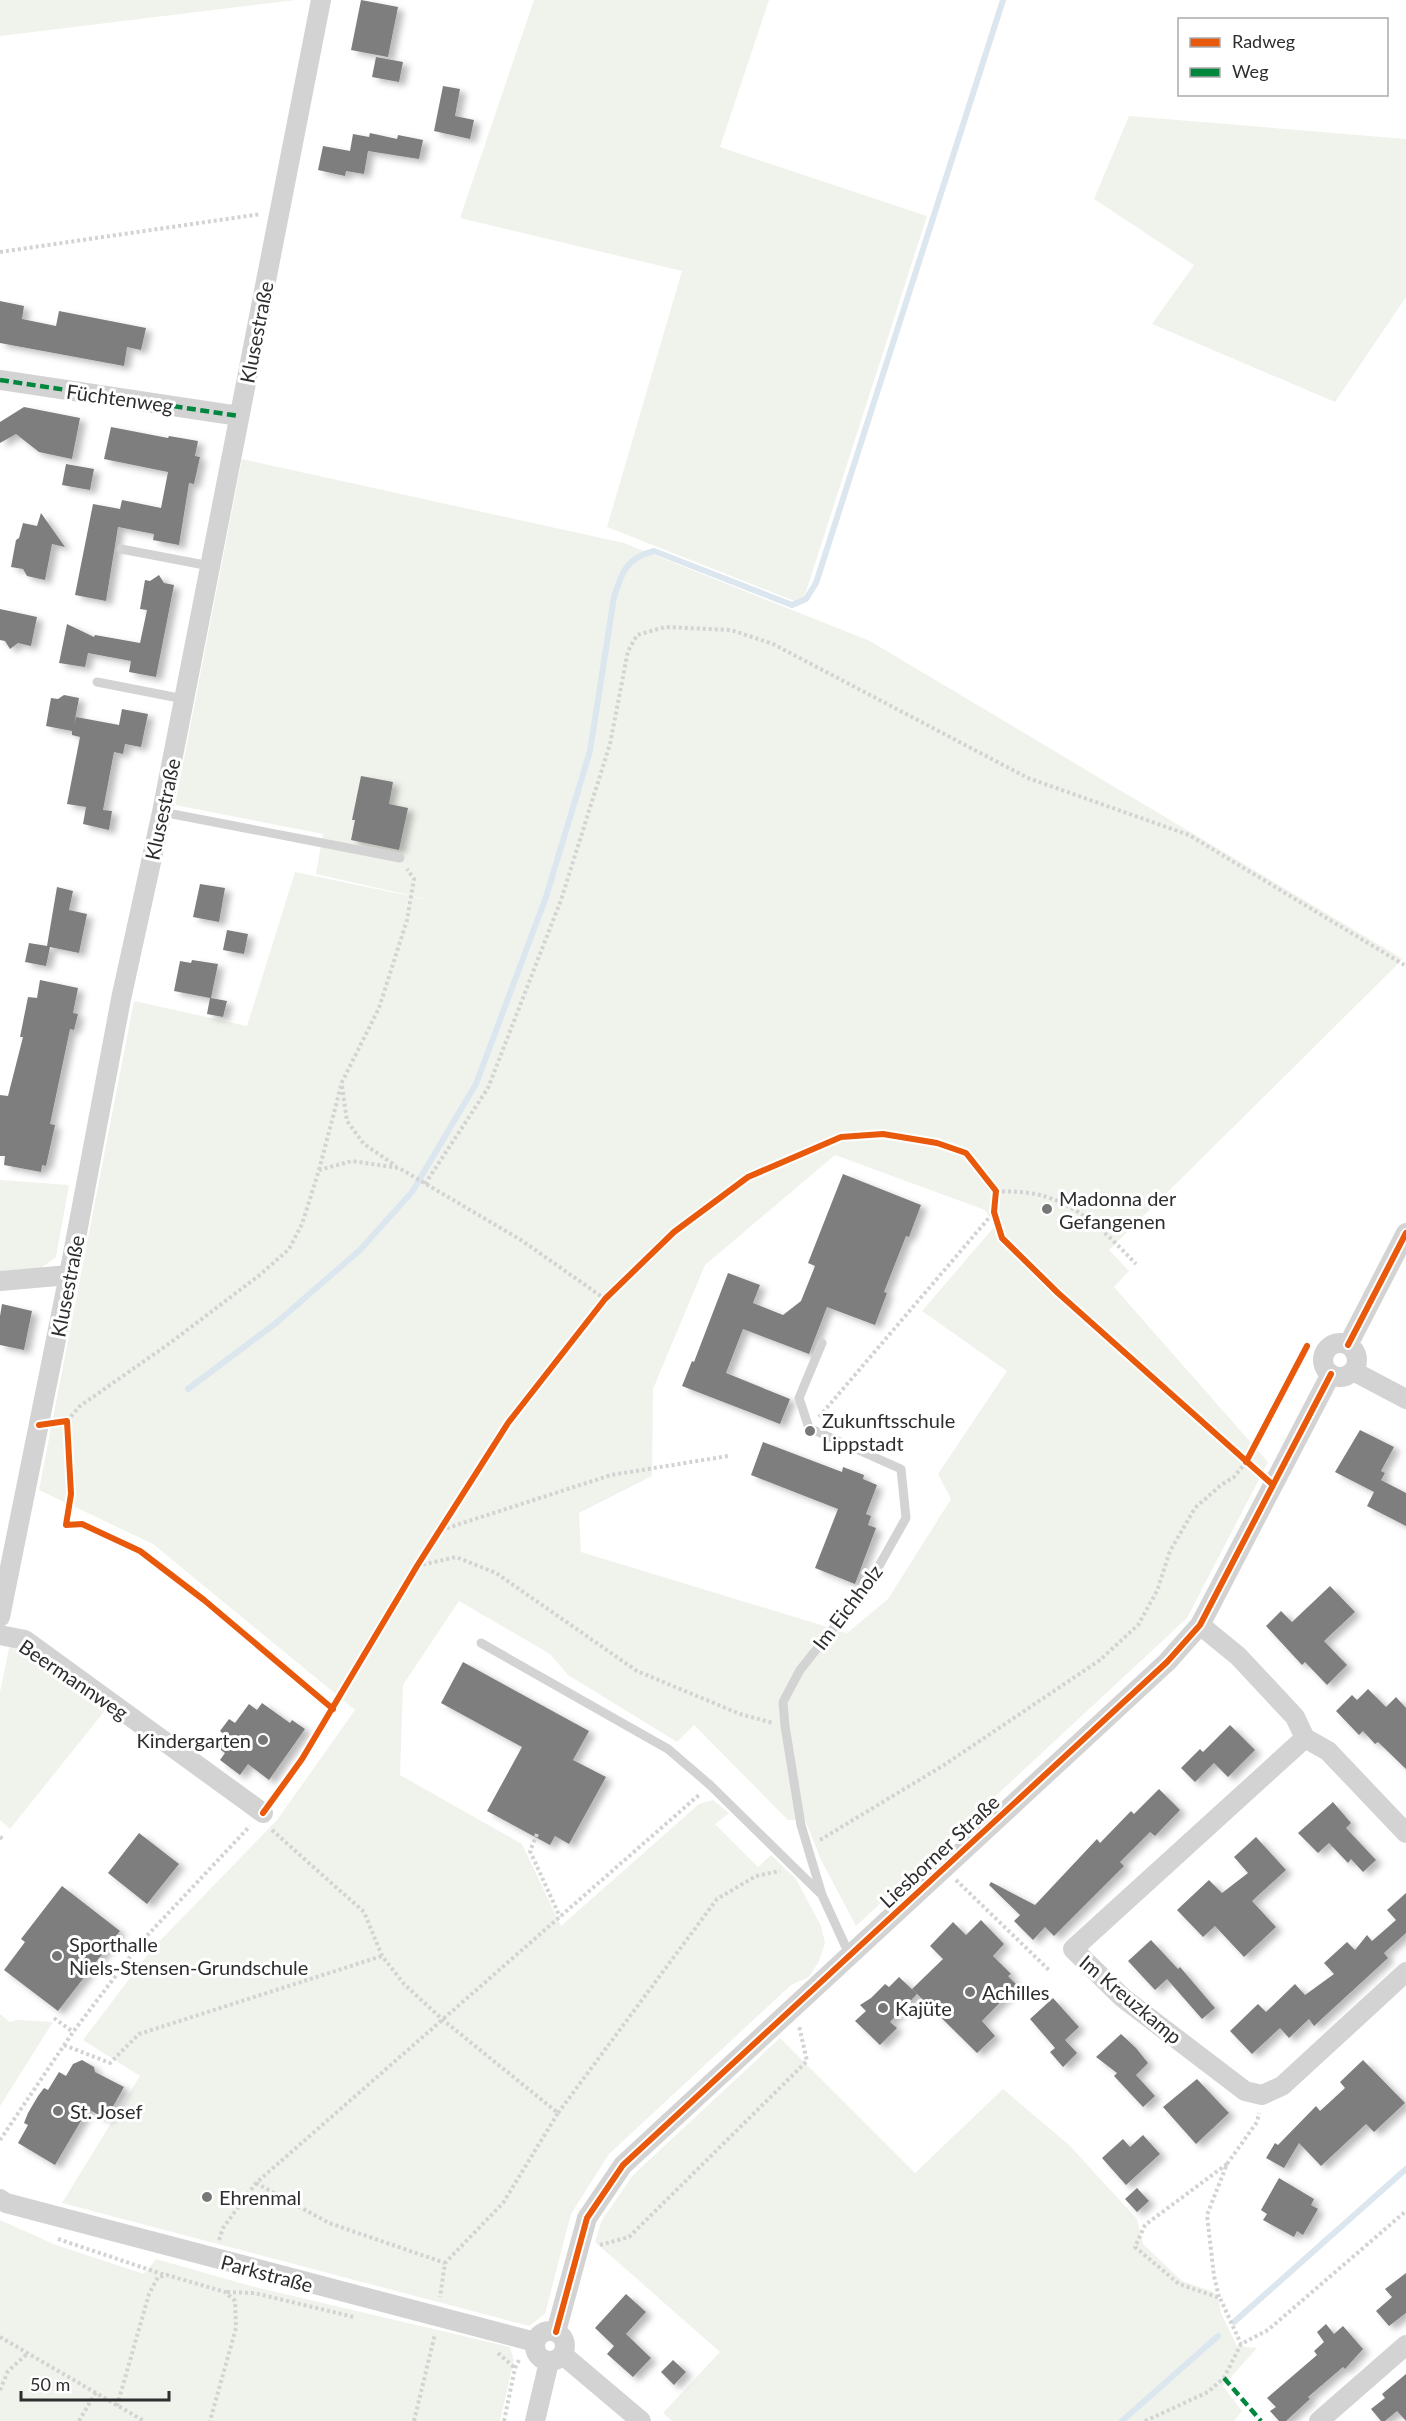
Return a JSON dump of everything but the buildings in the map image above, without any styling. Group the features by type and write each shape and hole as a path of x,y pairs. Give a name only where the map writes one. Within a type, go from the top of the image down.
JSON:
{"street":[{"name":"Klusestraße","path":"0,1617 122,999 162,812 321,0"},
{"name":"Füchtenweg","path":"0,380 239,416"},
{"path":"1348,1345 1406,1233"},
{"path":"0,1281 69,1275"},
{"path":"1334,1344 1348,1345 1357,1357 1353,1371 1345,1377 1331,1374 1324,1366 1326,1350 1334,1344"},
{"path":"1353,1371 1406,1399"},
{"name":"Liesborner Straße","path":"556,2332 587,2218 623,2165 1167,1662 1200,1625 1331,1374"},
{"path":"1200,1625 1238,1656 1295,1717 1305,1738 1328,1751 1406,1833"},
{"name":"Beermannweg","path":"0,1635 25,1640 262,1813"},
{"name":"Im Kreuzkamp","path":"1262,2095 1245,2091 1123,1998 1073,1949 1305,1738"},
{"path":"1262,2095 1282,2086 1406,1972"},
{"name":"Parkstraße","path":"0,2199 6,2203 213,2259 436,2327 532,2341"},
{"path":"535,2421 556,2358 565,2342 556,2332 541,2334 532,2341 539,2357 556,2358 641,2421"},
{"path":"1319,2421 1406,2345"}],"lane":[{"path":"121,549 210,566"},
{"path":"97,682 184,699"},
{"path":"162,812 400,858"},
{"path":"809,1428 799,1398 822,1343"},
{"name":"Im Eichholz","path":"809,1428 901,1469 906,1518 870,1582 800,1670 783,1702 801,1825 822,1895 850,1956"},
{"name":"Im Eichholz","path":"481,1643 668,1749 710,1785 822,1895"}],"path":[{"path":"0,252 280,211"},
{"path":"425,1184 488,1088 561,900 610,744 628,651 637,635 665,627 731,630 772,644 1028,778 1189,836 1406,966"},
{"path":"67,1421 80,1406 179,1336 261,1274 289,1249 302,1224 342,1082 379,1008 407,920 414,879 400,858"},
{"path":"342,1082 347,1121 364,1144 425,1184 521,1240 605,1299"},
{"path":"318,1170 352,1161 399,1168"},
{"path":"996,1191 1030,1193 1072,1206 1109,1236 1136,1264"},
{"path":"809,1428 994,1212"},
{"path":"441,1530 611,1475 728,1456"},
{"path":"808,1851 824,1837 944,1765 1100,1660 1138,1625 1157,1591 1170,1551 1195,1508 1221,1485 1234,1477 1246,1462"},
{"path":"417,1566 456,1557 496,1573 638,1671 740,1714 785,1726"},
{"path":"213,2259 223,2228 256,2183 710,1785"},
{"path":"0,2140 73,2032 144,1940 262,1813 272,1830 364,1911 382,1956 404,1984 443,2020 558,2113"},
{"path":"537,1834 530,1851 560,1917"},
{"path":"414,2421 436,2327 445,2263 503,2204 558,2113 717,1899 756,1876 795,1867"},
{"path":"945,1869 1050,1971"},
{"path":"64,2045 110,2062 138,2034 382,1956"},
{"path":"577,2252 629,2237 807,2061 794,2008"},
{"path":"54,2018 73,2032"},
{"path":"1241,2344 1220,2298 1214,2276 1207,2215 1227,2164 1257,2122 1262,2095"},
{"path":"1220,2298 1179,2284 1135,2247 1145,2225 1227,2164"},
{"path":"256,2183 329,2223 445,2263"},
{"path":"1145,2421 1208,2392 1224,2378 1241,2344 1268,2330 1406,2211"},
{"path":"48,2234 166,2275 225,2292 254,2293 356,2317"},
{"path":"117,2406 149,2294 158,2277 166,2275"},
{"path":"210,2421 236,2328 235,2301 225,2292"},
{"path":"424,2333 436,2327"},
{"path":"436,2327 445,2338"},
{"path":"0,2337 144,2421"},
{"path":"504,2421 515,2368 532,2341"},
{"path":"497,2352 515,2368"},
{"path":"0,2390 8,2371 28,2353"},
{"path":"79,2421 96,2392"}],"shaded area":[{"path":"0,0 296,0 0,36"},
{"path":"534,0 769,0 720,147 927,216 802,604 607,527 682,271 460,218"},
{"path":"1129,116 1406,139 1406,297 1335,402 1152,324 1194,265 1094,199"},
{"path":"242,459 624,543 870,641 1403,959 1109,1250 1129,1271 1114,1287 1268,1462 1187,1618 856,1926 821,1860 805,1820 788,1820 694,1725 677,1742 568,1675 550,1654 459,1601 403,1685 400,1775 522,1844 561,1926 699,1804 713,1800 729,1813 715,1824 758,1867 771,1855 796,1879 821,1926 825,1943 819,1961 809,1977 791,1985 609,2154 571,2214 545,2314 529,2326 62,2203 140,2076 83,2040 152,1949 277,1820 355,1710 153,1544 39,1490 134,1001 247,1026 295,872 439,902 316,874 323,834 175,805","holes":["835,1155 985,1210 995,1226 922,1311 1007,1371 938,1474 951,1499 888,1599 847,1633 581,1552 579,1513 652,1476 653,1389 705,1265"]},
{"path":"0,1180 69,1185 56,1257 41,1268 0,1271"},
{"path":"10,1643 28,1650 107,1708 10,1829 0,1820 0,1692"},
{"path":"0,2014 10,2022 17,2020 53,2022 0,2106"},
{"path":"780,2038 915,2173 1003,2089 1069,2145 1137,2219 1143,2244 1182,2281 1214,2292 1237,2346 1257,2348 1223,2386 1242,2411 1234,2421 672,2421 663,2413 720,2352 595,2242 602,2220 633,2175"},
{"path":"0,2220 56,2245 144,2274 156,2259 251,2286 510,2347 514,2360 500,2421 0,2421"}],"waterway":[{"path":"188,1389 276,1323 360,1250 412,1192 476,1084 546,897 590,751 614,597 626,567 637,558 654,551 792,605 806,599 816,583 1003,0"},
{"path":"1234,2322 1406,2169"},
{"path":"1122,2421 1218,2336"}],"marked path":[{"path":"0,380 239,416"},
{"path":"1224,2378 1261,2421"}],"cycle path":[{"path":"263,1813 302,1759 417,1566 508,1423 605,1299 674,1232 748,1177 841,1137 883,1134 937,1143 966,1153 996,1191 994,1212 1002,1238 1058,1293 1273,1485"},
{"path":"1348,1345 1406,1233"},
{"path":"1246,1462 1307,1346"},
{"path":"556,2332 587,2218 623,2165 1167,1662 1200,1625 1331,1374"},
{"path":"39,1425 67,1421 71,1494 66,1525 82,1524 140,1551 204,1600 333,1709"}],"place":[{"name":"Madonna der Gefangenen","path":"1047,1209"},
{"name":"Zukunftsschule Lippstadt","path":"810,1431"},
{"name":"Kindergarten","path":"263,1740"},
{"name":"Sporthalle Niels-Stensen-Grundschule","path":"57,1956"},
{"name":"Achilles","path":"970,1992"},
{"name":"Kajüte","path":"883,2008"},
{"name":"St. Josef","path":"58,2111"},
{"name":"Ehrenmal","path":"207,2197"}]}
